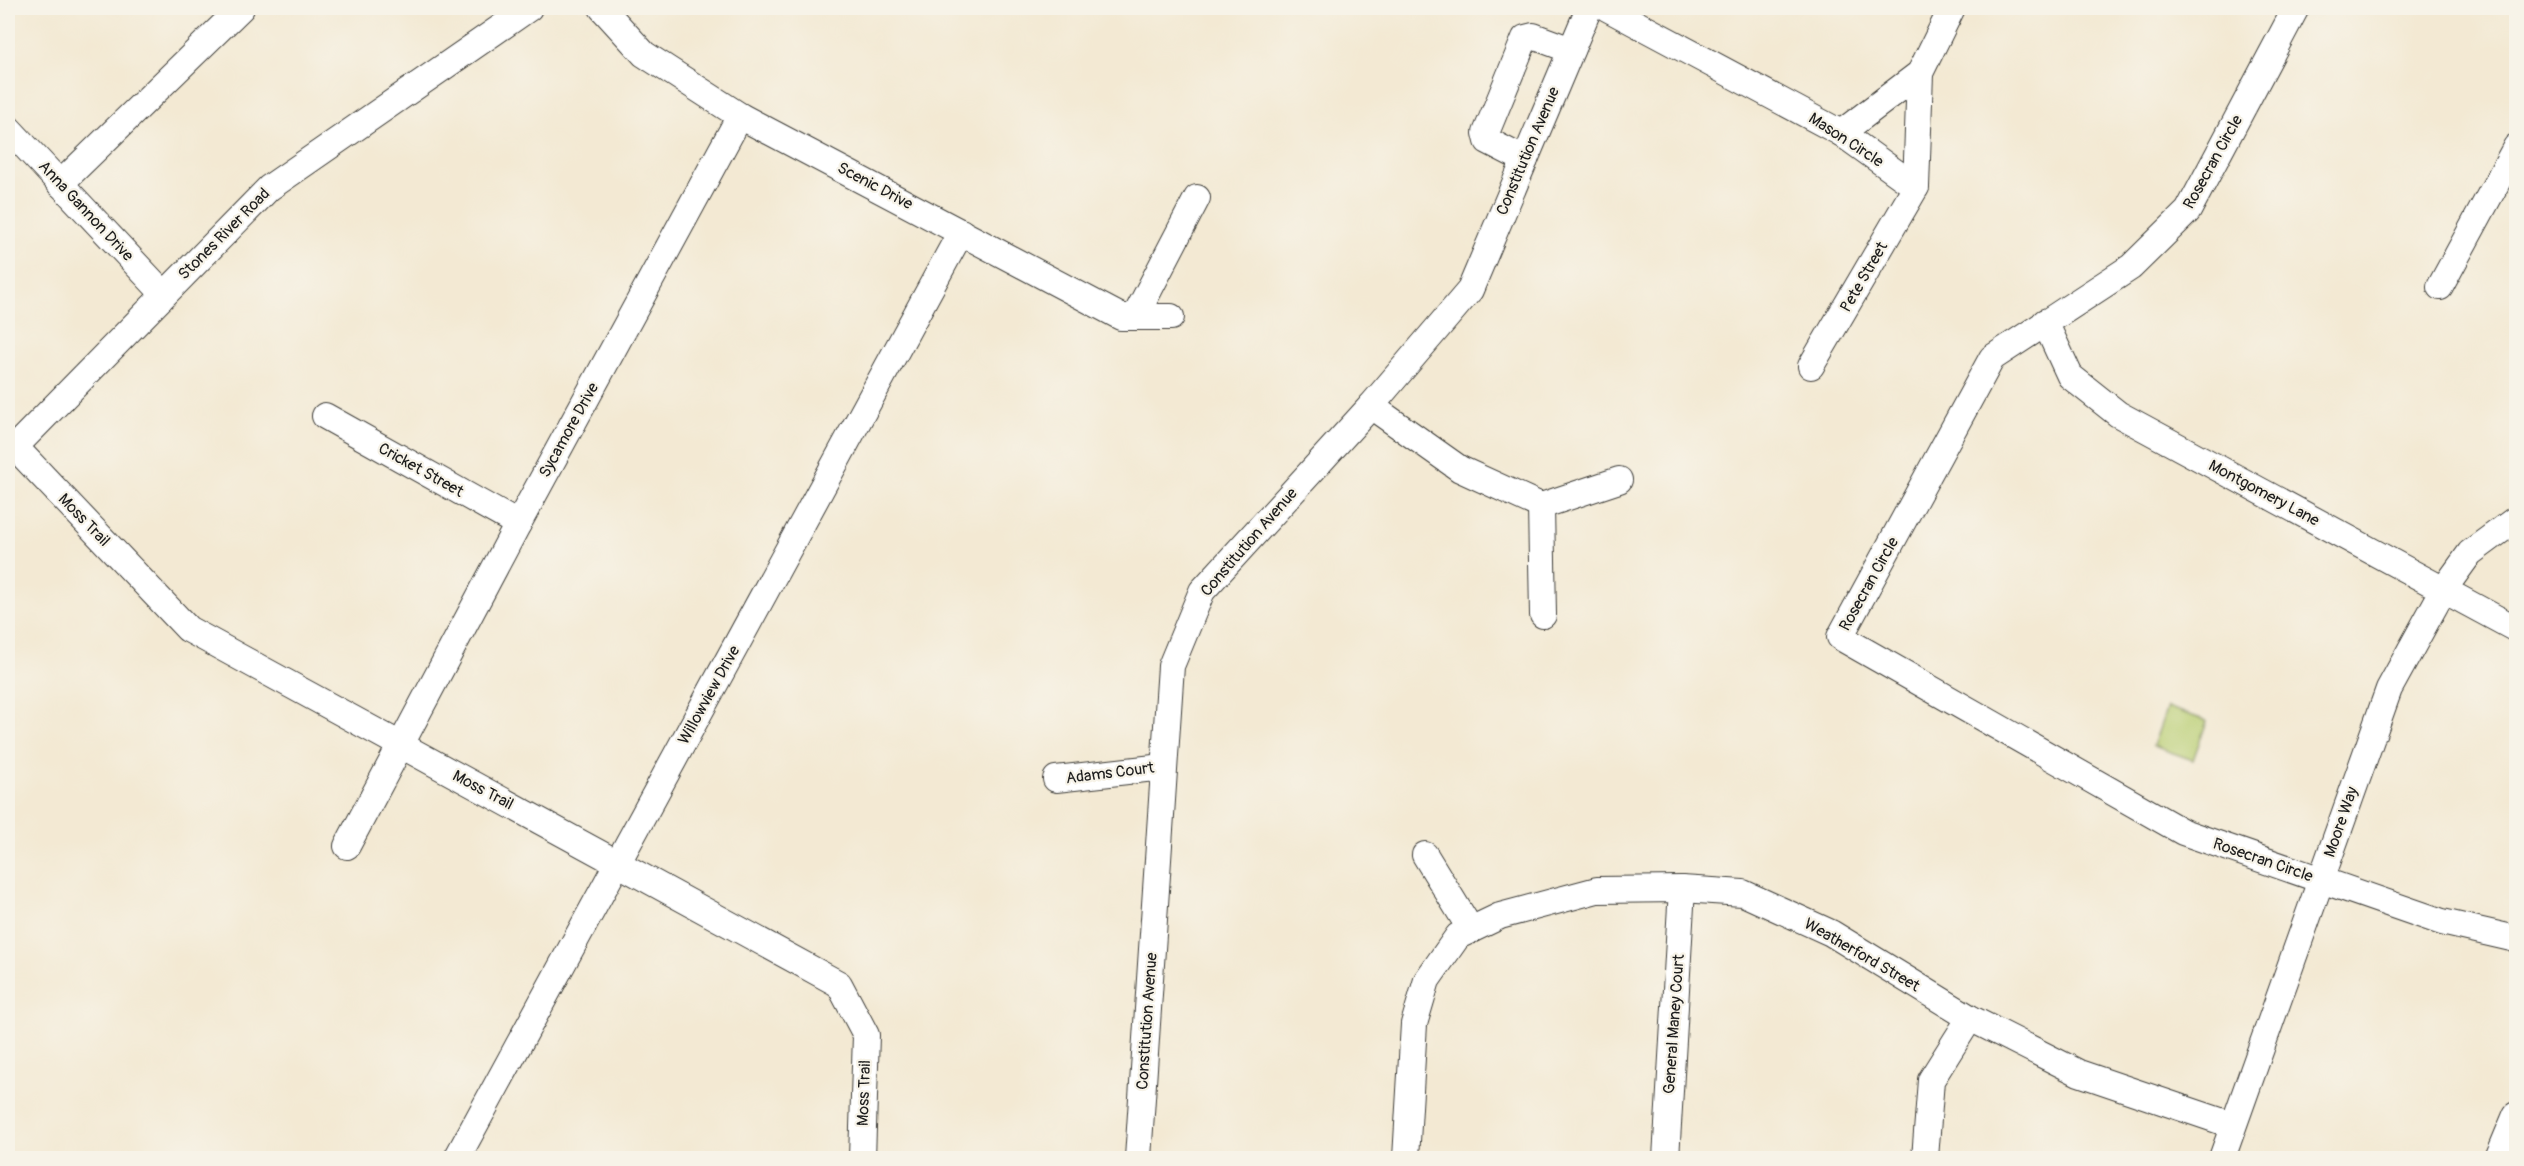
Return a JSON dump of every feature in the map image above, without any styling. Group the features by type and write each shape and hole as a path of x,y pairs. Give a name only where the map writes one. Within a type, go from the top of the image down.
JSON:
{"street":[{"path":"60,184 241,8"},
{"name":"Stones River Road","path":"11,450 269,188 529,8"},
{"name":"Scenic Drive","path":"602,8 644,54 740,116 1121,317 1171,316"},
{"name":"Constitution Avenue","path":"1138,1158 1163,767 1172,666 1202,591 1371,406 1470,290 1589,8"},
{"name":"Mason Circle","path":"1607,8 1841,133 1916,188"},
{"path":"1916,188 1920,73 1952,8"},
{"name":"Rosecran Circle","path":"2296,8 2188,211 2131,267 1992,358 1840,637 2183,832 2442,922 2517,939"},
{"path":"1525,159 1488,141 1486,133 1525,38 1533,36 1571,50"},
{"path":"1841,133 1920,73"},
{"name":"Sycamore Drive","path":"347,846 518,524 740,116"},
{"name":"Anna Gannon Drive","path":"8,128 164,294"},
{"path":"2440,287 2517,147"},
{"name":"Pete Street","path":"1811,366 1916,188"},
{"path":"1135,317 1197,198"},
{"name":"Willowview Drive","path":"457,1158 961,232"},
{"name":"Montgomery Lane","path":"2045,322 2070,376 2118,414 2517,629"},
{"path":"1371,406 1460,469 1541,506 1619,480"},
{"name":"Cricket Street","path":"325,416 518,524"},
{"name":"Moss Trail","path":"11,450 188,629 839,984 866,1035 862,1158"},
{"path":"1541,506 1543,615"},
{"name":"Moore Way","path":"2222,1158 2389,689 2444,589 2470,553 2517,519"},
{"name":"Adams Court","path":"1056,779 1163,767"},
{"path":"1425,855 1471,930"},
{"name":"Weatherford Street","path":"1406,1158 1414,1024 1427,980 1458,936 1500,916 1597,890 1683,889 1743,893 1831,933 1970,1018 2079,1073 2232,1125"},
{"name":"General Maney Court","path":"1666,1158 1683,889"},
{"path":"1925,1158 1931,1080 1970,1018"},
{"path":"2498,1158 2517,1115"}],"green space":[{"path":"2167,707 2207,721 2193,760 2153,746"}]}
